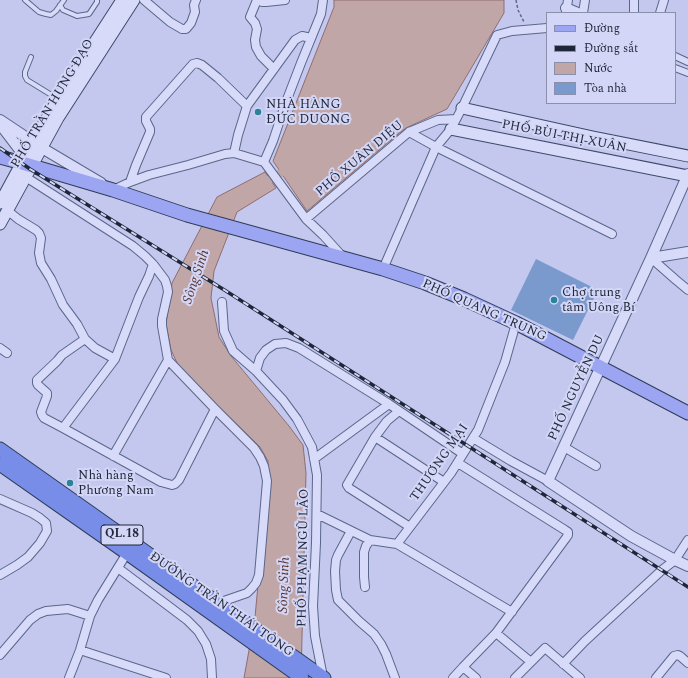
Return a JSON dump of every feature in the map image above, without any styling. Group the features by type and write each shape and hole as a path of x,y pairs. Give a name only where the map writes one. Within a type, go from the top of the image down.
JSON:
{"highway":[{"name":"ĐƯỜNG TRẦN THÁI TÔNG","path":"0,449 218,603 240,626 302,678"},
{"name":"ĐƯỜNG TRẦN THÁI TÔNG","path":"0,464 127,553 240,626 322,676"}],"main road":[{"name":"PHỐ TRẦN HƯNG ĐẠO","path":"0,224 4,207 37,145 58,99 122,0"},
{"name":"PHỐ TRẦN HƯNG ĐẠO","path":"37,145 62,113 134,0"},
{"path":"462,108 688,156"},
{"name":"PHỐ BÙI THỊ XUÂN","path":"453,124 688,175"},
{"name":"PHỐ QUANG TRUNG","path":"0,157 25,167 112,190 186,214 383,269 425,283 516,323 688,413"}],"street":[{"path":"144,0 170,22 182,29 186,29 191,23 195,12 194,5 196,0"},
{"path":"274,69 256,47 255,40 257,29 255,23 250,17 258,0 266,2 285,0"},
{"path":"264,162 321,14 323,0"},
{"path":"583,12 585,0"},
{"path":"634,0 634,12"},
{"path":"660,12 664,0"},
{"path":"567,7 576,12"},
{"path":"383,269 436,147 453,124 462,108 497,35 512,31 546,28"},
{"path":"234,153 247,106 295,40 302,36 311,38"},
{"path":"676,56 688,62"},
{"path":"130,182 150,132 146,117 195,63 202,65 218,78 247,106"},
{"path":"676,68 688,74"},
{"path":"0,120 37,145 112,190 150,175 225,154 234,153 264,162 306,219 346,259"},
{"name":"PHỐ BÙI THỊ XUÂN","path":"438,120 453,124"},
{"name":"PHỐ XUÂN DIỆU","path":"306,219 409,132 438,120"},
{"path":"0,124 25,167 133,246 153,264 166,280 168,292 162,319 162,326 168,360 254,448 260,456 267,481 259,575 256,583 247,593 218,603"},
{"path":"409,132 436,147 612,234"},
{"name":"PHỐ NGUYỄN DU","path":"548,482 688,175"},
{"path":"4,207 18,219 39,233 41,238 39,253 42,263 52,279 62,305 77,324 85,339 95,348 115,359"},
{"path":"651,258 688,252"},
{"path":"651,258 688,290"},
{"path":"63,428 115,359 153,264"},
{"name":"PHỐ PHẠM NGŨ LÃO","path":"222,302 224,331 232,351 256,371 283,400 297,419 312,447 317,475 313,606 315,636 322,676"},
{"name":"THƯƠNG MẠI","path":"397,544 458,463 478,430 505,362 516,323"},
{"path":"85,339 62,355 57,362 37,380 38,385 47,393 41,412 42,415 44,418 161,482 172,485 179,480 215,409"},
{"path":"256,371 260,358 266,350 275,344 286,343 299,348 399,410 463,454"},
{"path":"113,456 168,360"},
{"path":"314,459 389,404"},
{"path":"399,410 387,421 375,437 347,483 347,487 410,527"},
{"path":"375,437 444,482"},
{"path":"473,438 548,482 631,536 688,566"},
{"path":"564,447 596,466"},
{"path":"453,678 496,633 568,535 568,532 565,530 458,463"},
{"path":"0,499 40,518 46,523 47,531 40,543 28,557 0,575"},
{"path":"316,514 370,540 397,544 512,612"},
{"path":"351,531 336,560 335,571 338,600 374,634 386,654 395,678"},
{"path":"365,587 364,552 370,540"},
{"path":"563,664 585,641 662,570 675,560 688,540"},
{"path":"69,678 80,650 90,616 98,600 127,553"},
{"path":"118,568 187,620 198,631 206,644 210,659 212,678"},
{"path":"0,655 30,620 38,614 46,611 62,609 90,616"},
{"path":"496,633 531,662"},
{"path":"515,678 545,648 580,678"},
{"path":"80,650 166,678"},
{"path":"659,677 676,655 680,656 688,663"},
{"path":"463,667 476,678"},
{"path":"136,678 139,669"}],"lane":[{"path":"25,0 39,12 51,15 64,0"},
{"path":"60,5 62,10 77,16 89,14 97,0"},
{"path":"31,57 25,72 27,80 58,99"}],"path":[{"path":"516,0 518,10 525,24 538,30"}],"water":[{"path":"334,0 504,0 504,13 447,109 406,128 307,211 273,161 334,7"},
{"path":"265,172 276,188 237,212 214,271 211,298 219,337 231,356 303,445 306,473 301,678 244,678 255,617 268,478 268,461 260,447 180,369 171,350 166,324 172,283 217,197"}],"building":[{"name":"Chợ trung tâm Uông Bí","path":"536,259 598,290 573,340 511,310"}],"waterway":[{"name":"Sông Sinh","path":"261,184 281,173"}],"railway":[{"path":"0,148 30,169 226,291 688,587"}],"place":[{"name":"NHÀ HÀNG ĐỨC DUONG","path":"258,112"},
{"name":"Chợ trung tâm Uông Bí","path":"554,300"},
{"name":"Nhà hàng Phương Nam","path":"70,483"}]}
